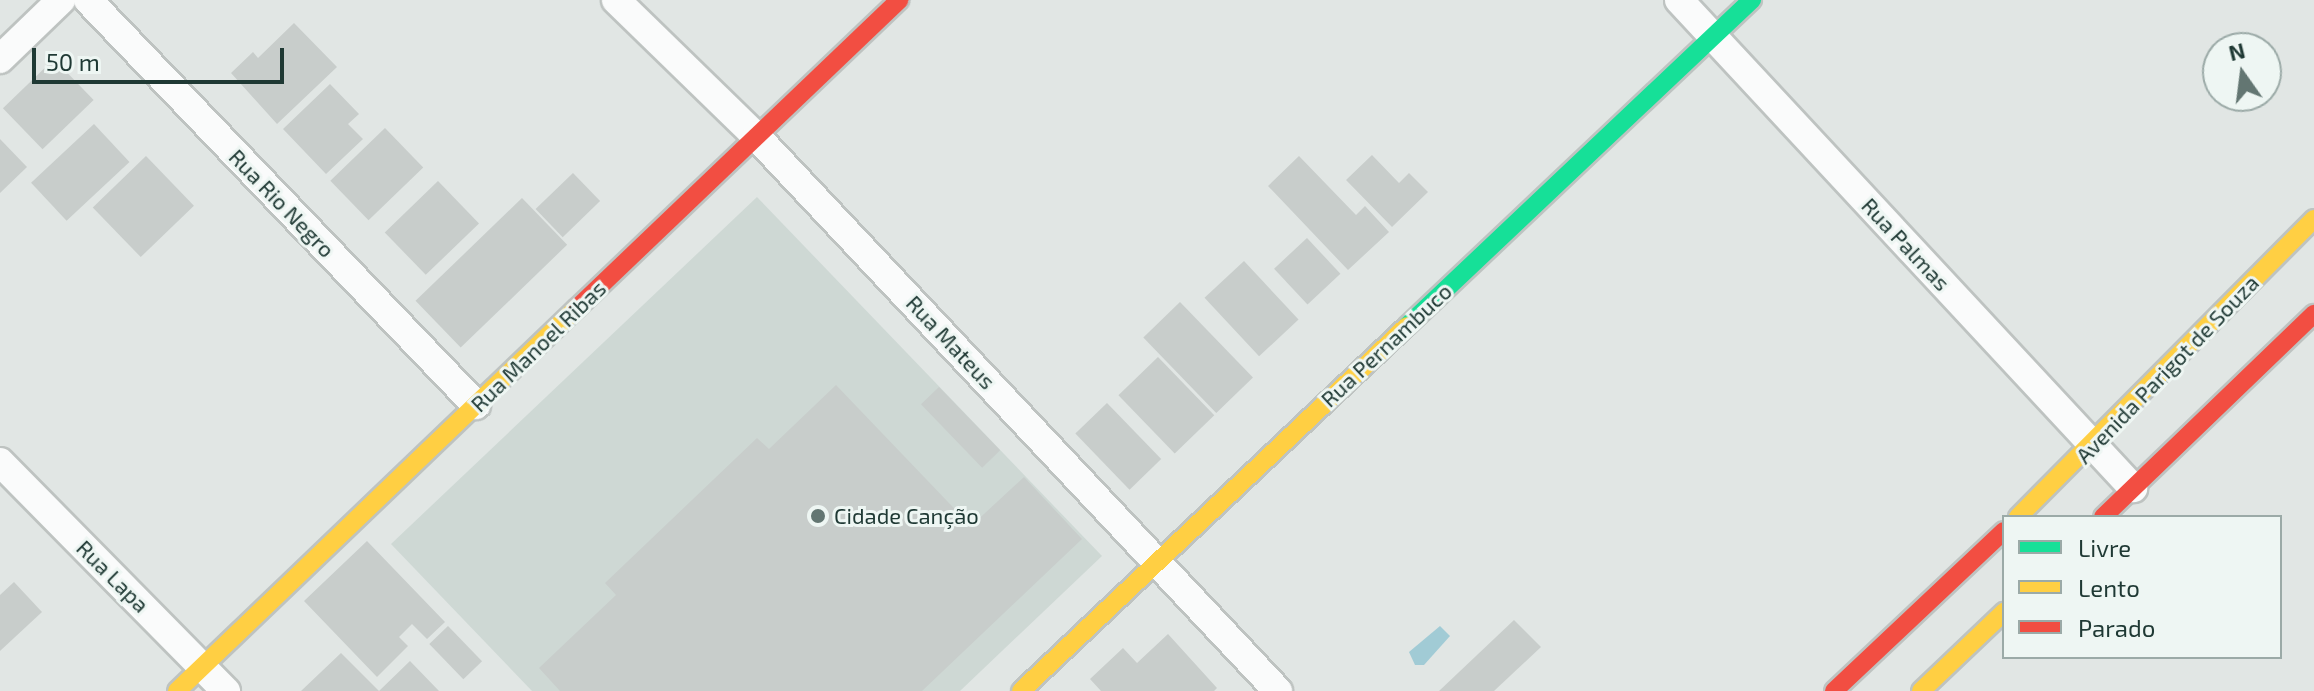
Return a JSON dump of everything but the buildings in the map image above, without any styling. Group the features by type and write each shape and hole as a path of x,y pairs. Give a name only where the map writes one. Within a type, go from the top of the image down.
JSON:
{"street":[{"path":"0,59 61,0"},
{"name":"Rua Rio Negro","path":"88,0 476,405"},
{"name":"Rua Mateus","path":"616,0 756,136 1278,691"},
{"name":"Rua Manoel Ribas","path":"177,691 899,0"},
{"name":"Rua Palmas","path":"1679,0 2133,488"},
{"name":"Rua Pernambuco","path":"1021,691 1752,0"},
{"name":"Avenida Parigot de Souza","path":"2020,515 2093,446 2314,219"},
{"path":"2105,515 2314,314"},
{"name":"Rua Lapa","path":"0,462 226,691"},
{"path":"1834,691 2002,533"},
{"path":"1921,691 2002,614"}],"shaded area":[{"path":"757,197 1102,556 960,691 532,691 391,544"}],"water":[{"path":"1440,626 1450,636 1424,665 1415,665 1409,652"}],"traffic: fast":[{"path":"1407,326 1752,0"}],"traffic: slow":[{"path":"2020,515 2314,219"},
{"path":"177,691 577,308"},
{"path":"1021,691 1407,326"},
{"path":"1921,691 2002,614"}],"traffic: jam":[{"path":"577,308 899,0"},
{"path":"2105,515 2314,314"},
{"path":"1834,691 2002,533"}],"place":[{"name":"Cidade Canção","path":"818,516"}]}
